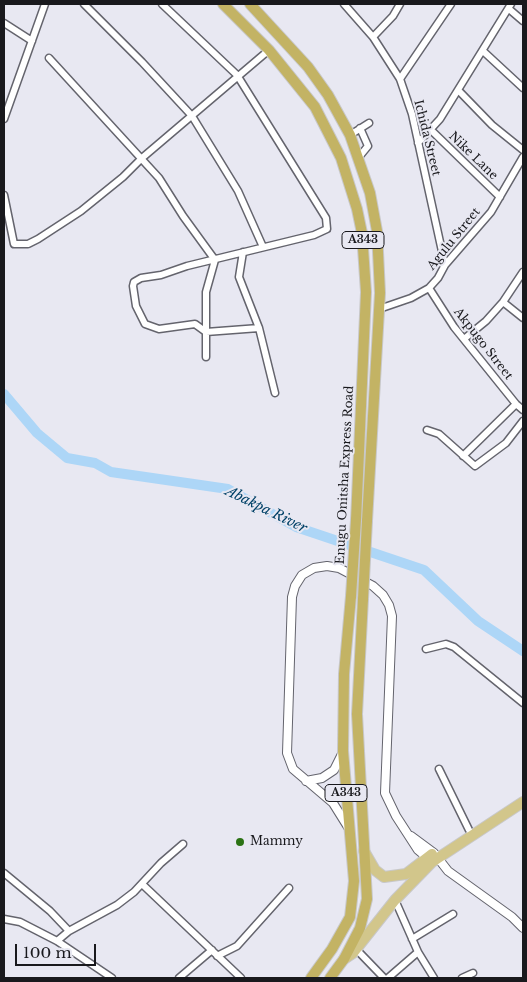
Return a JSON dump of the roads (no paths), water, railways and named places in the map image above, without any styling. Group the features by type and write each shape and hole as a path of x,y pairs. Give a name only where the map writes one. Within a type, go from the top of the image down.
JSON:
{"highway":[{"name":"Enugu Onitsha Express Road","path":"223,4 269,50 309,98 325,125 348,177 360,225 366,292 356,520 344,674 343,751 348,829 355,871 350,917 332,949 311,978"},
{"name":"Enugu Onitsha Express Road","path":"250,4 308,67 328,95 350,134 370,193 377,232 379,309 357,714 367,881 365,912 360,928 344,959 330,978"}],"main road":[{"path":"344,959 356,949 395,900 432,859 469,830 523,795"},
{"path":"364,850 375,870 384,877 406,874 523,802"}],"street":[{"path":"4,119 45,4"},
{"path":"84,4 192,116 238,191 263,247"},
{"path":"162,4 238,75 326,218 327,228 322,232 187,266 161,275 141,278 134,282 133,286 136,306 144,324 159,329 195,324 206,332 259,328"},
{"name":"Ichida Street","path":"344,4 373,36 400,79 412,114 445,265"},
{"path":"373,36 393,16 400,4"},
{"path":"400,79 451,4"},
{"path":"418,143 432,131 459,91 510,6 523,21"},
{"path":"4,24 32,41"},
{"path":"4,195 12,241 17,245 28,244 38,240 80,211 123,177 142,158 269,50"},
{"path":"483,51 523,88"},
{"path":"49,58 142,158 215,260"},
{"path":"459,91 492,125 523,150"},
{"path":"350,134 369,123"},
{"path":"359,157 368,146 360,128"},
{"name":"Nike Lane","path":"432,131 500,197"},
{"name":"Agulu Street","path":"379,309 410,298 429,288 438,278 445,265 491,212 523,161"},
{"path":"242,252 239,277 259,328 275,393"},
{"path":"206,356 206,292 215,260"},
{"path":"464,339 486,321 503,302 523,272"},
{"name":"Akpugo Street","path":"429,288 442,311 516,404 523,410"},
{"path":"503,302 523,318"},
{"path":"463,456 516,404"},
{"path":"427,430 439,434 475,466 506,443 523,421"},
{"path":"348,829 333,802 293,769 286,753 292,597 295,586 302,575 314,568 327,566 339,568 373,586 384,595 390,605 392,616 385,793 396,816 432,859 523,928"},
{"path":"426,649 446,644 454,647 523,703"},
{"path":"306,781 322,778 334,770 343,751"},
{"path":"440,769 469,830"},
{"path":"57,941 69,931 117,904 142,884 161,863 183,844"},
{"path":"4,873 50,911 69,931"},
{"path":"142,884 241,978"},
{"path":"217,956 237,946 289,888"},
{"path":"395,900 418,952 434,978"},
{"path":"412,939 453,914"},
{"path":"4,919 20,922 57,941 112,978"},
{"path":"356,949 384,978"},
{"path":"179,978 212,950"},
{"path":"388,978 418,952"},
{"path":"462,978 472,973"}],"waterway":[{"name":"Abakpa River","path":"4,394 37,433 67,458 95,463 111,472 228,489 296,527 424,570 478,621 523,651"}],"place":[{"name":"Mammy","path":"240,842"}]}
